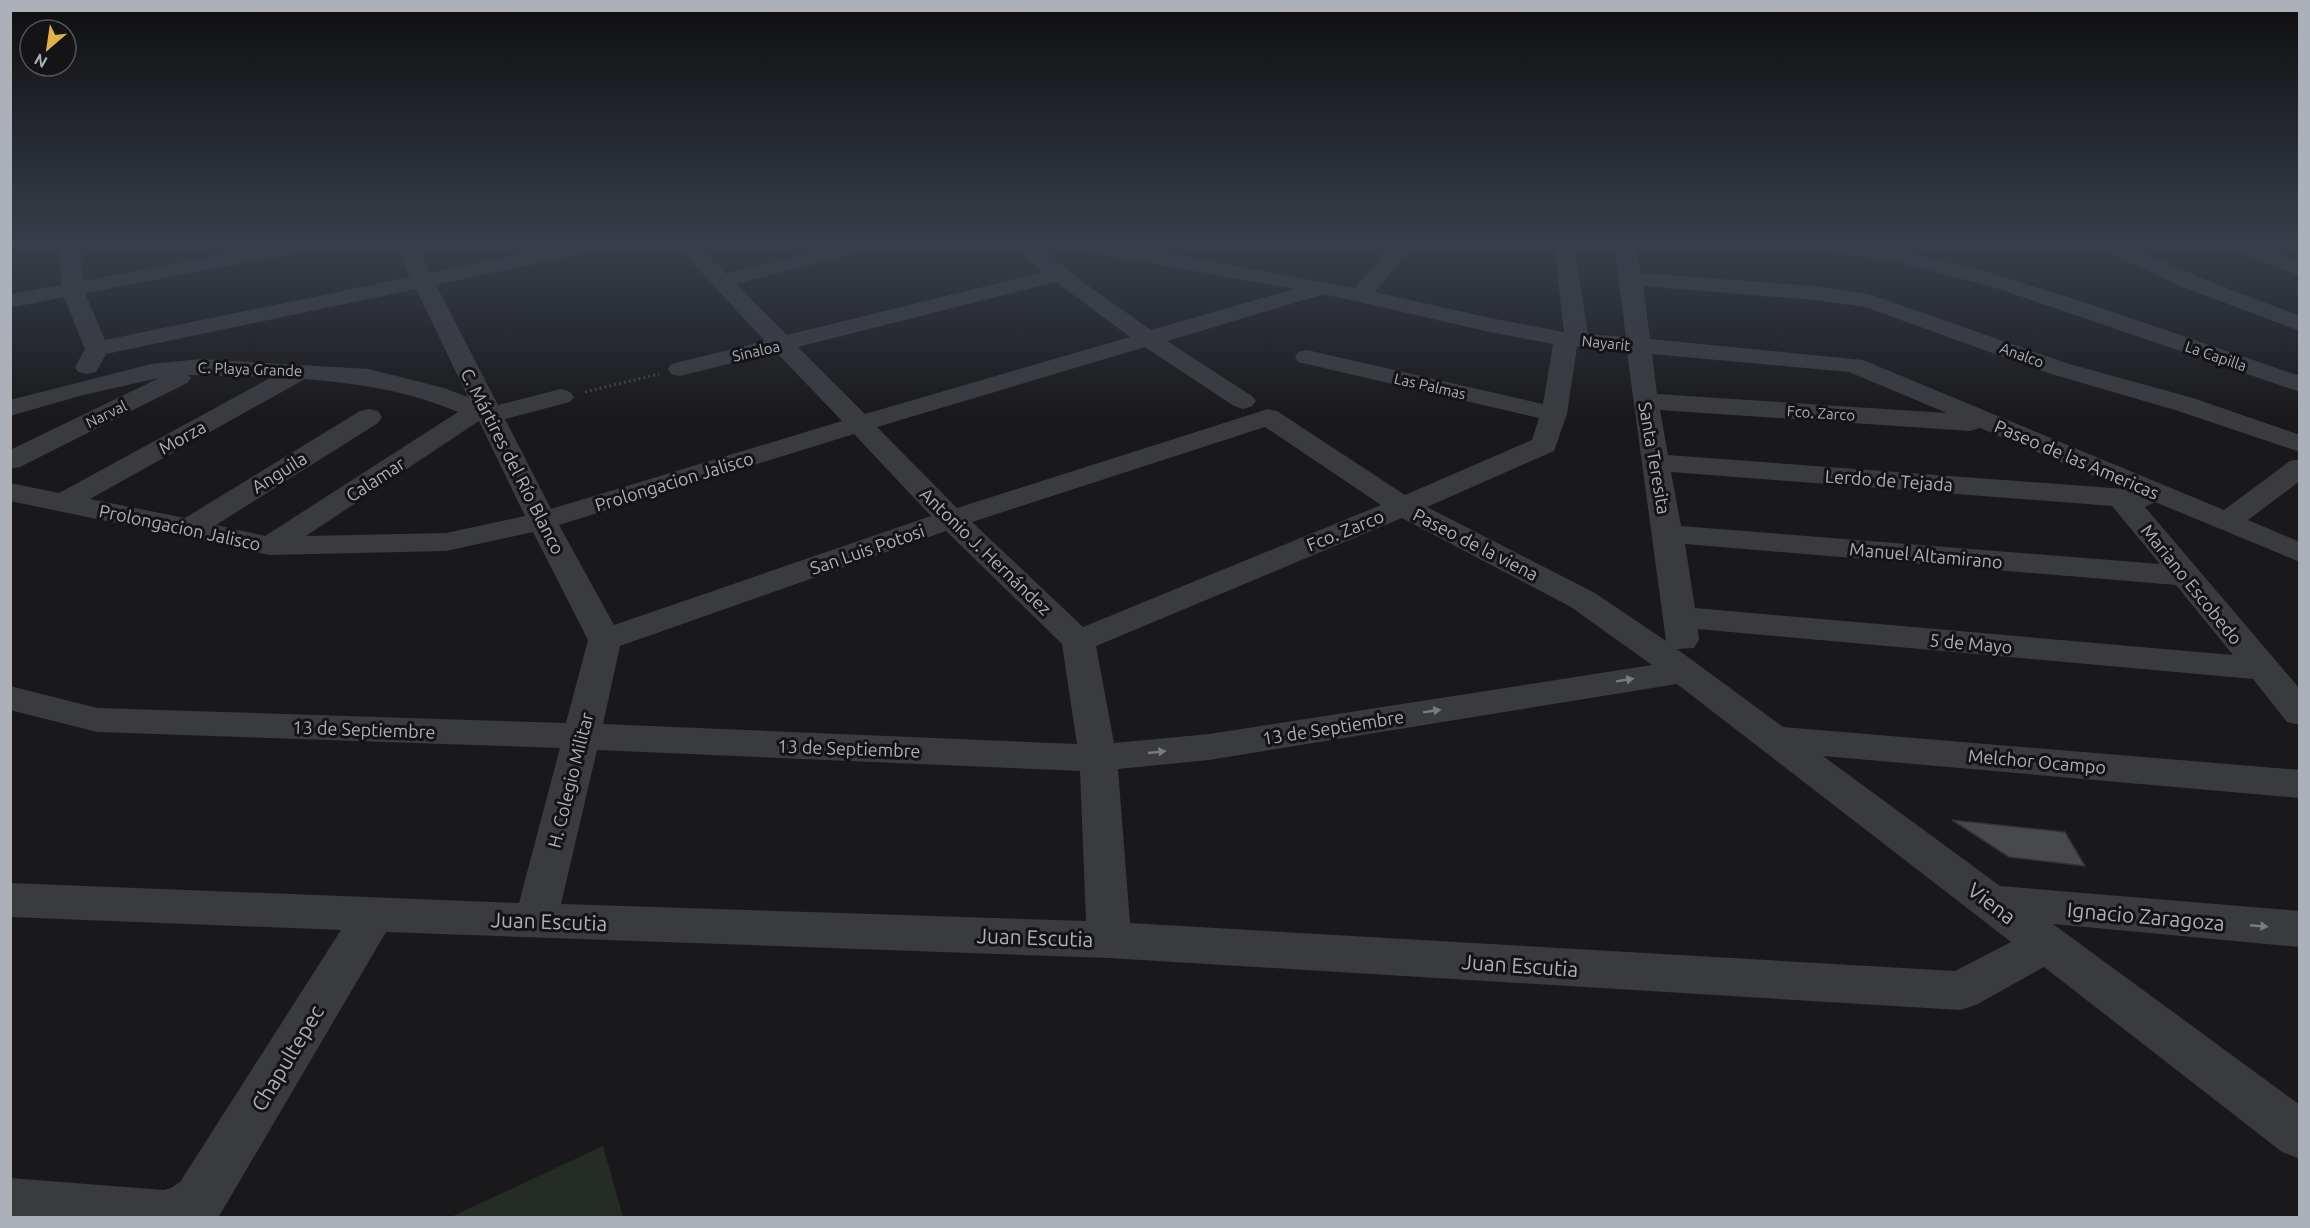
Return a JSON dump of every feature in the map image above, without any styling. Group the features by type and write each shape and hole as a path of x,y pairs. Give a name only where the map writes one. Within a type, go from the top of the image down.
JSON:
{"street":[{"path":"77,301 97,349"},
{"path":"75,389 97,349 323,301"},
{"name":"C. Mártires del Río Blanco","path":"434,301 484,412 605,639"},
{"name":"Antonio J. Hernández","path":"741,301 951,519 1078,641"},
{"name":"Sinaloa","path":"680,369 954,301"},
{"path":"1095,301 1255,409"},
{"name":"Prolongacion Jalisco","path":"10,492 270,546 446,542 542,521 1275,301"},
{"name":"Nayarit","path":"1388,301 1490,325 1571,339 1854,365"},
{"name":"Fco. Zarco","path":"1078,641 1403,507 1544,445 1554,414 1571,339 1568,301"},
{"name":"Santa Teresita","path":"1634,301 1646,401 1680,617 1684,671"},
{"name":"Analco","path":"1931,301 2057,368 2184,404 2300,444"},
{"name":"La Capilla","path":"2056,301 2300,385"},
{"path":"2241,301 2300,324"},
{"name":"Las Palmas","path":"1306,357 1554,414"},
{"name":"Paseo de las Americas","path":"1854,365 2300,553"},
{"name":"C. Playa Grande","path":"10,408 75,389 152,371 201,366 369,377 435,393 484,412"},
{"name":"Narval","path":"10,461 201,366"},
{"name":"Morza","path":"64,502 301,371"},
{"path":"484,412 561,398"},
{"name":"Fco. Zarco","path":"1646,401 1996,425"},
{"name":"Paseo de la viena","path":"1255,409 1403,507 1583,600 1684,671"},
{"name":"San Luis Potosi","path":"605,639 951,519 1255,409"},
{"name":"Calamar","path":"270,546 484,412"},
{"name":"Anguila","path":"190,528 369,417"},
{"name":"Lerdo de Tejada","path":"1657,463 2121,498"},
{"path":"2227,522 2300,467"},
{"name":"Mariano Escobedo","path":"2121,498 2177,501"},
{"name":"Mariano Escobedo","path":"2121,498 2300,713"},
{"name":"Manuel Altamirano","path":"1668,534 2185,576"},
{"name":"5 de Mayo","path":"1680,617 2262,669"},
{"name":"H. Colegio Militar","path":"536,921 605,639"},
{"path":"1078,641 1098,758 1109,940"},
{"name":"Viena","path":"1684,671 2300,1135"},
{"name":"13 de Septiembre","path":"10,698 97,720 581,736 1098,758 1209,747 1684,671"},
{"name":"Melchor Ocampo","path":"1774,739 2300,784"},
{"name":"Juan Escutia","path":"10,900 536,921 1109,940 1960,991 2047,944"},
{"name":"Ignacio Zaragoza","path":"1992,902 2300,929"},
{"name":"Chapultepec","path":"10,1204 164,1216 182,1213 199,1200 374,915"},
{"path":"2252,1100 2300,1105"}],"path":[{"path":"561,398 680,369"}],"shaded area":[{"path":"603,1146 623,1217 451,1217"}],"building":[{"path":"1952,820 2065,832 2085,866 2009,857"}]}
